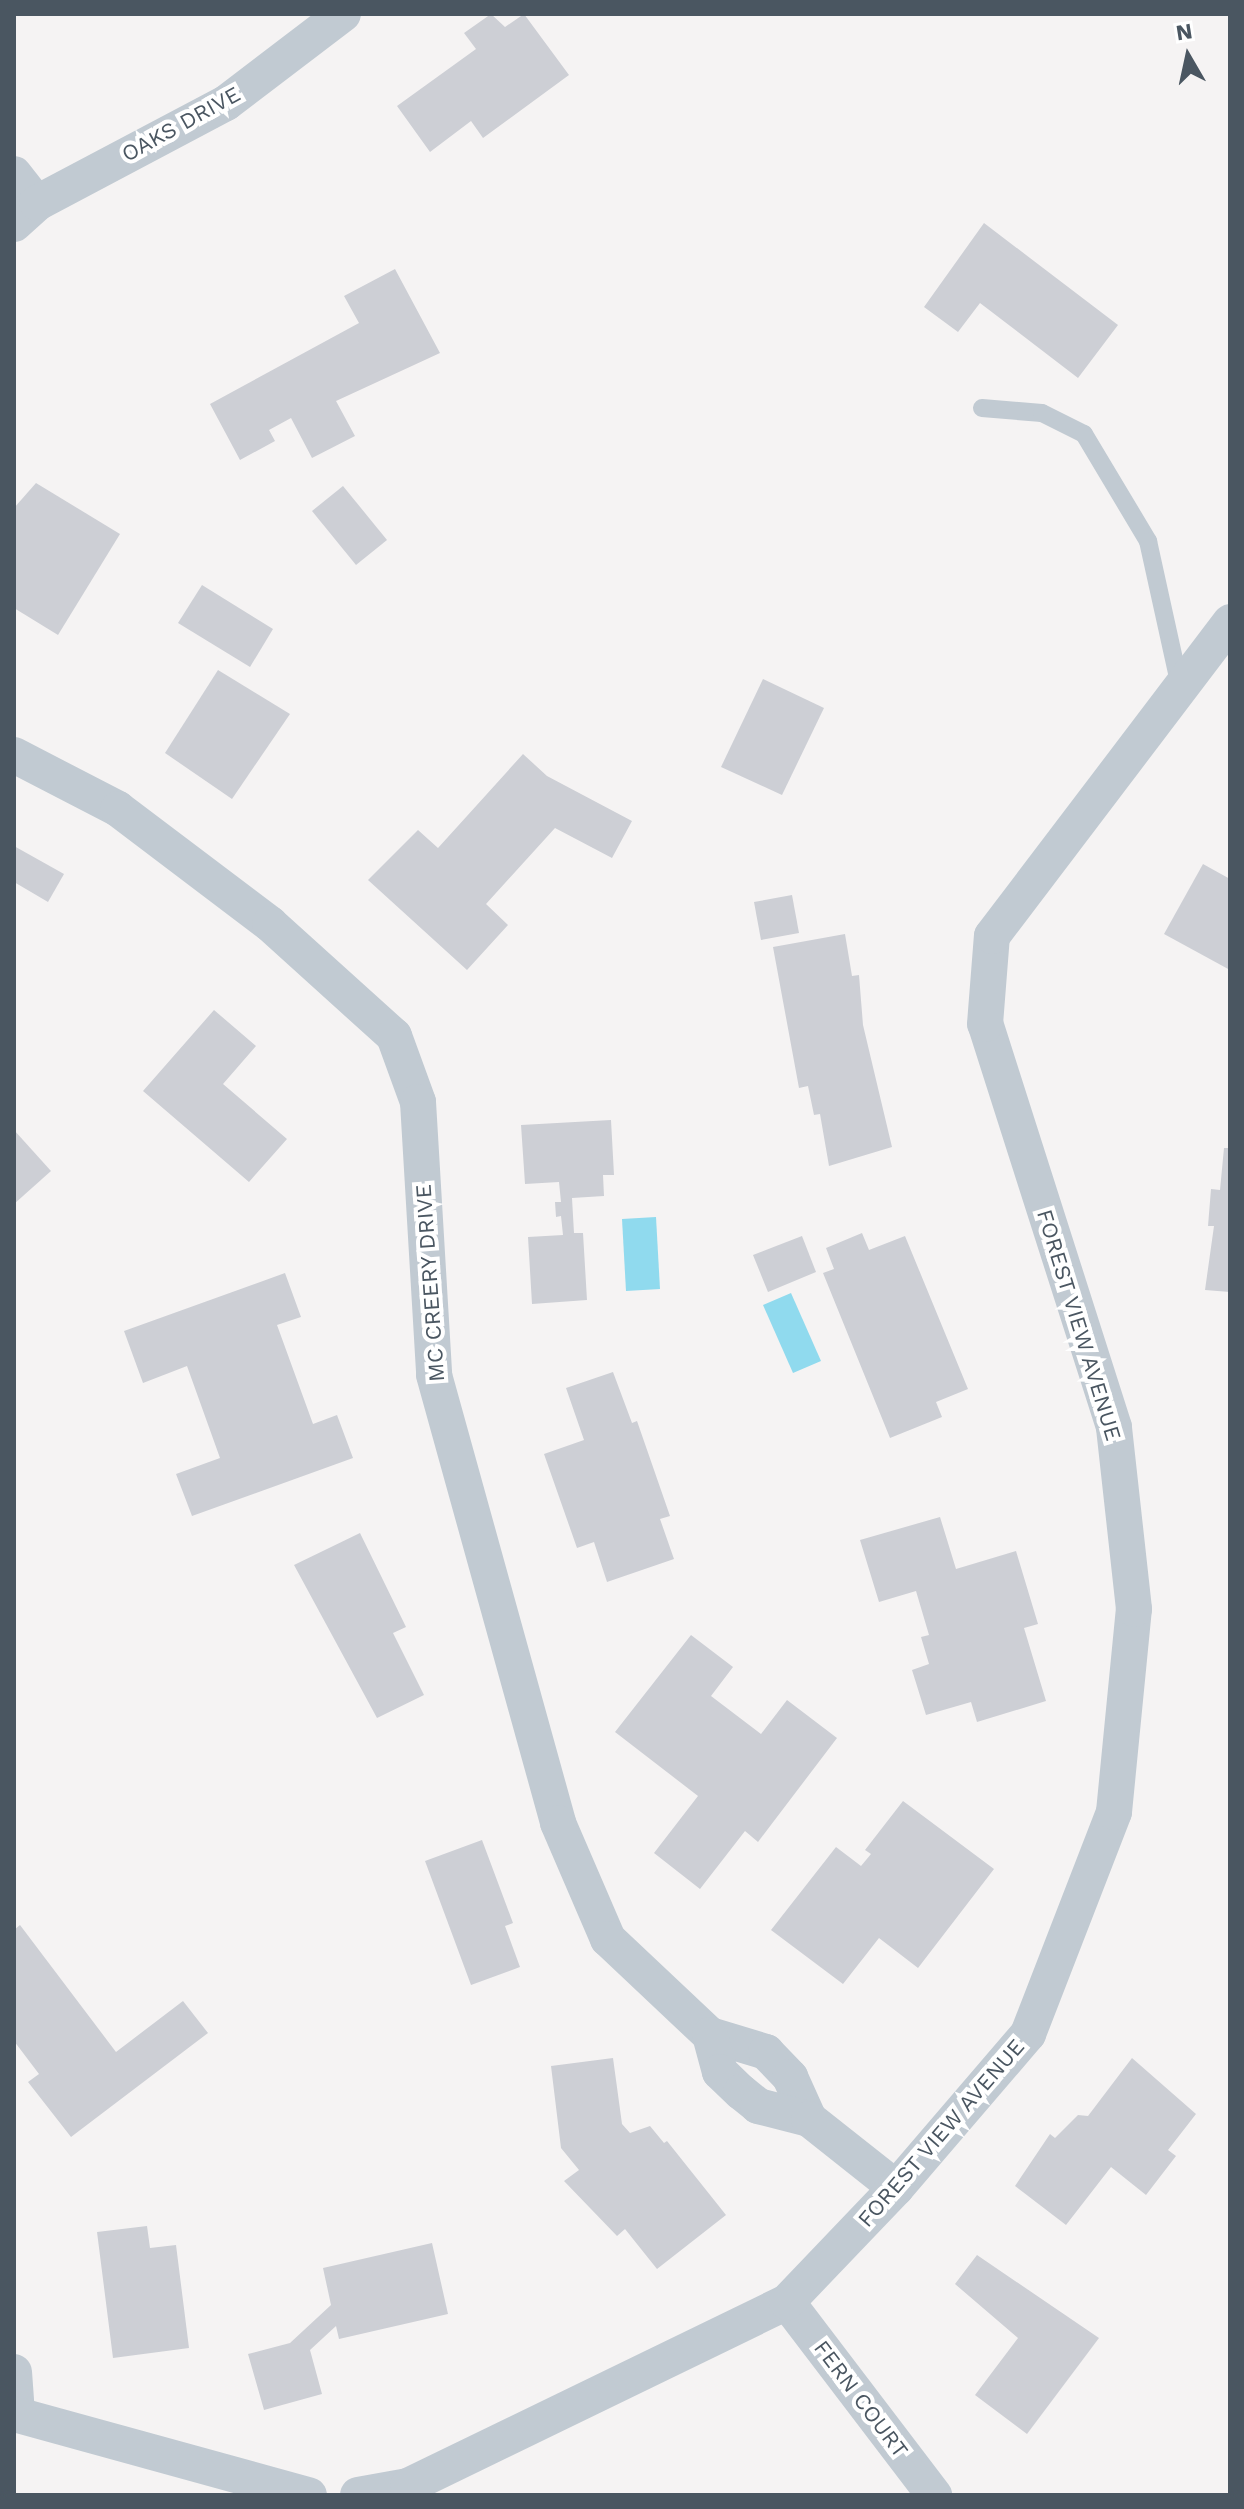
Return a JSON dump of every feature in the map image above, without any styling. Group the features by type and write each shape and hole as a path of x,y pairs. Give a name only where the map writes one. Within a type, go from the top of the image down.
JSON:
{"street":[{"name":"OAKS DRIVE","path":"26,214 226,103 343,14"},
{"path":"14,174 26,214"},
{"name":"FOREST VIEW AVENUE","path":"358,2495 408,2486 787,2302 896,2188 1028,2034 1114,1812 1134,1609 1114,1427 985,1024 992,936 1230,622"},
{"name":"MC CREERY DRIVE","path":"14,755 118,809 270,924 394,1036 418,1102 434,1375 558,1823 608,1939 710,2035 720,2072 741,2092 758,2106 809,2119 896,2188"},
{"name":"FERN COURT","path":"787,2302 934,2495"},
{"path":"14,2372 16,2414 309,2495"}],"lane":[{"path":"982,408 1042,413 1084,434 1148,541 1181,687"}],"water":[{"path":"656,1217 660,1289 626,1291 622,1219"},
{"path":"791,1293 821,1361 793,1373 763,1305"}],"building":[{"path":"491,14 505,27 524,14 569,75 483,138 471,121 430,152 397,106 476,49 464,33"},
{"path":"984,223 1118,325 1078,378 980,303 958,332 924,307"},
{"path":"395,269 440,353 336,401 355,436 312,458 291,418 269,430 275,441 240,460 210,404 359,323 344,296"},
{"path":"36,483 120,534 58,635 14,608 14,508"},
{"path":"343,486 387,540 356,565 312,511"},
{"path":"202,585 273,629 250,667 178,623"},
{"path":"218,670 290,714 232,799 165,753"},
{"path":"763,679 824,708 782,795 721,767"},
{"path":"523,754 547,776 632,821 612,858 555,828 486,904 508,925 467,970 368,880 418,830 438,848"},
{"path":"14,846 64,874 48,902 14,882"},
{"path":"1203,864 1230,879 1230,970 1164,934"},
{"path":"792,895 799,933 761,940 754,902"},
{"path":"845,934 852,976 859,975 863,1025 892,1147 829,1166 820,1114 814,1115 808,1086 799,1088 773,947"},
{"path":"214,1010 256,1046 223,1084 287,1139 249,1182 143,1091"},
{"path":"611,1120 614,1175 603,1175 604,1196 572,1198 574,1233 583,1233 587,1300 532,1304 528,1237 563,1235 561,1216 556,1217 555,1202 561,1202 559,1182 525,1184 521,1125"},
{"path":"14,1130 51,1171 14,1204"},
{"path":"1224,1148 1230,1148 1230,1292 1205,1290 1214,1226 1208,1226 1211,1189 1220,1190"},
{"path":"862,1233 869,1250 905,1236 968,1389 936,1402 942,1417 890,1438 823,1273 834,1269 826,1248"},
{"path":"802,1236 816,1272 768,1292 753,1255"},
{"path":"285,1273 301,1317 277,1325 313,1424 337,1415 353,1458 192,1516 176,1474 220,1458 187,1366 143,1383 124,1331"},
{"path":"613,1372 632,1423 637,1421 670,1516 660,1519 674,1559 607,1582 594,1542 577,1548 544,1454 584,1440 566,1388"},
{"path":"940,1517 956,1569 1016,1551 1038,1624 1024,1628 1046,1701 977,1722 971,1702 926,1715 912,1670 929,1664 921,1637 929,1635 916,1591 879,1602 860,1540"},
{"path":"360,1533 406,1627 393,1633 424,1695 377,1718 294,1565"},
{"path":"691,1635 733,1667 711,1696 761,1734 787,1700 837,1738 758,1842 745,1831 700,1889 654,1853 698,1796 615,1732"},
{"path":"903,1801 994,1869 918,1968 879,1938 843,1984 771,1930 836,1847 861,1866 871,1854 865,1850"},
{"path":"482,1840 513,1923 505,1926 520,1967 471,1985 425,1861"},
{"path":"20,1925 116,2052 183,2001 208,2033 71,2137 28,2082 39,2074 14,2041 14,1930"},
{"path":"613,2058 622,2124 630,2133 650,2126 664,2143 667,2141 726,2215 657,2269 625,2229 617,2236 564,2181 579,2170 561,2148 551,2066"},
{"path":"1132,2058 1196,2114 1168,2150 1176,2156 1146,2195 1111,2167 1066,2225 1015,2186 1050,2134 1055,2138 1078,2115 1088,2116"},
{"path":"147,2226 150,2248 176,2245 189,2348 113,2358 97,2232"},
{"path":"432,2243 448,2314 339,2339 336,2326 310,2350 322,2394 264,2410 248,2354 290,2343 331,2305 323,2268"},
{"path":"977,2255 1099,2338 1027,2434 975,2395 1018,2338 955,2284"}]}
